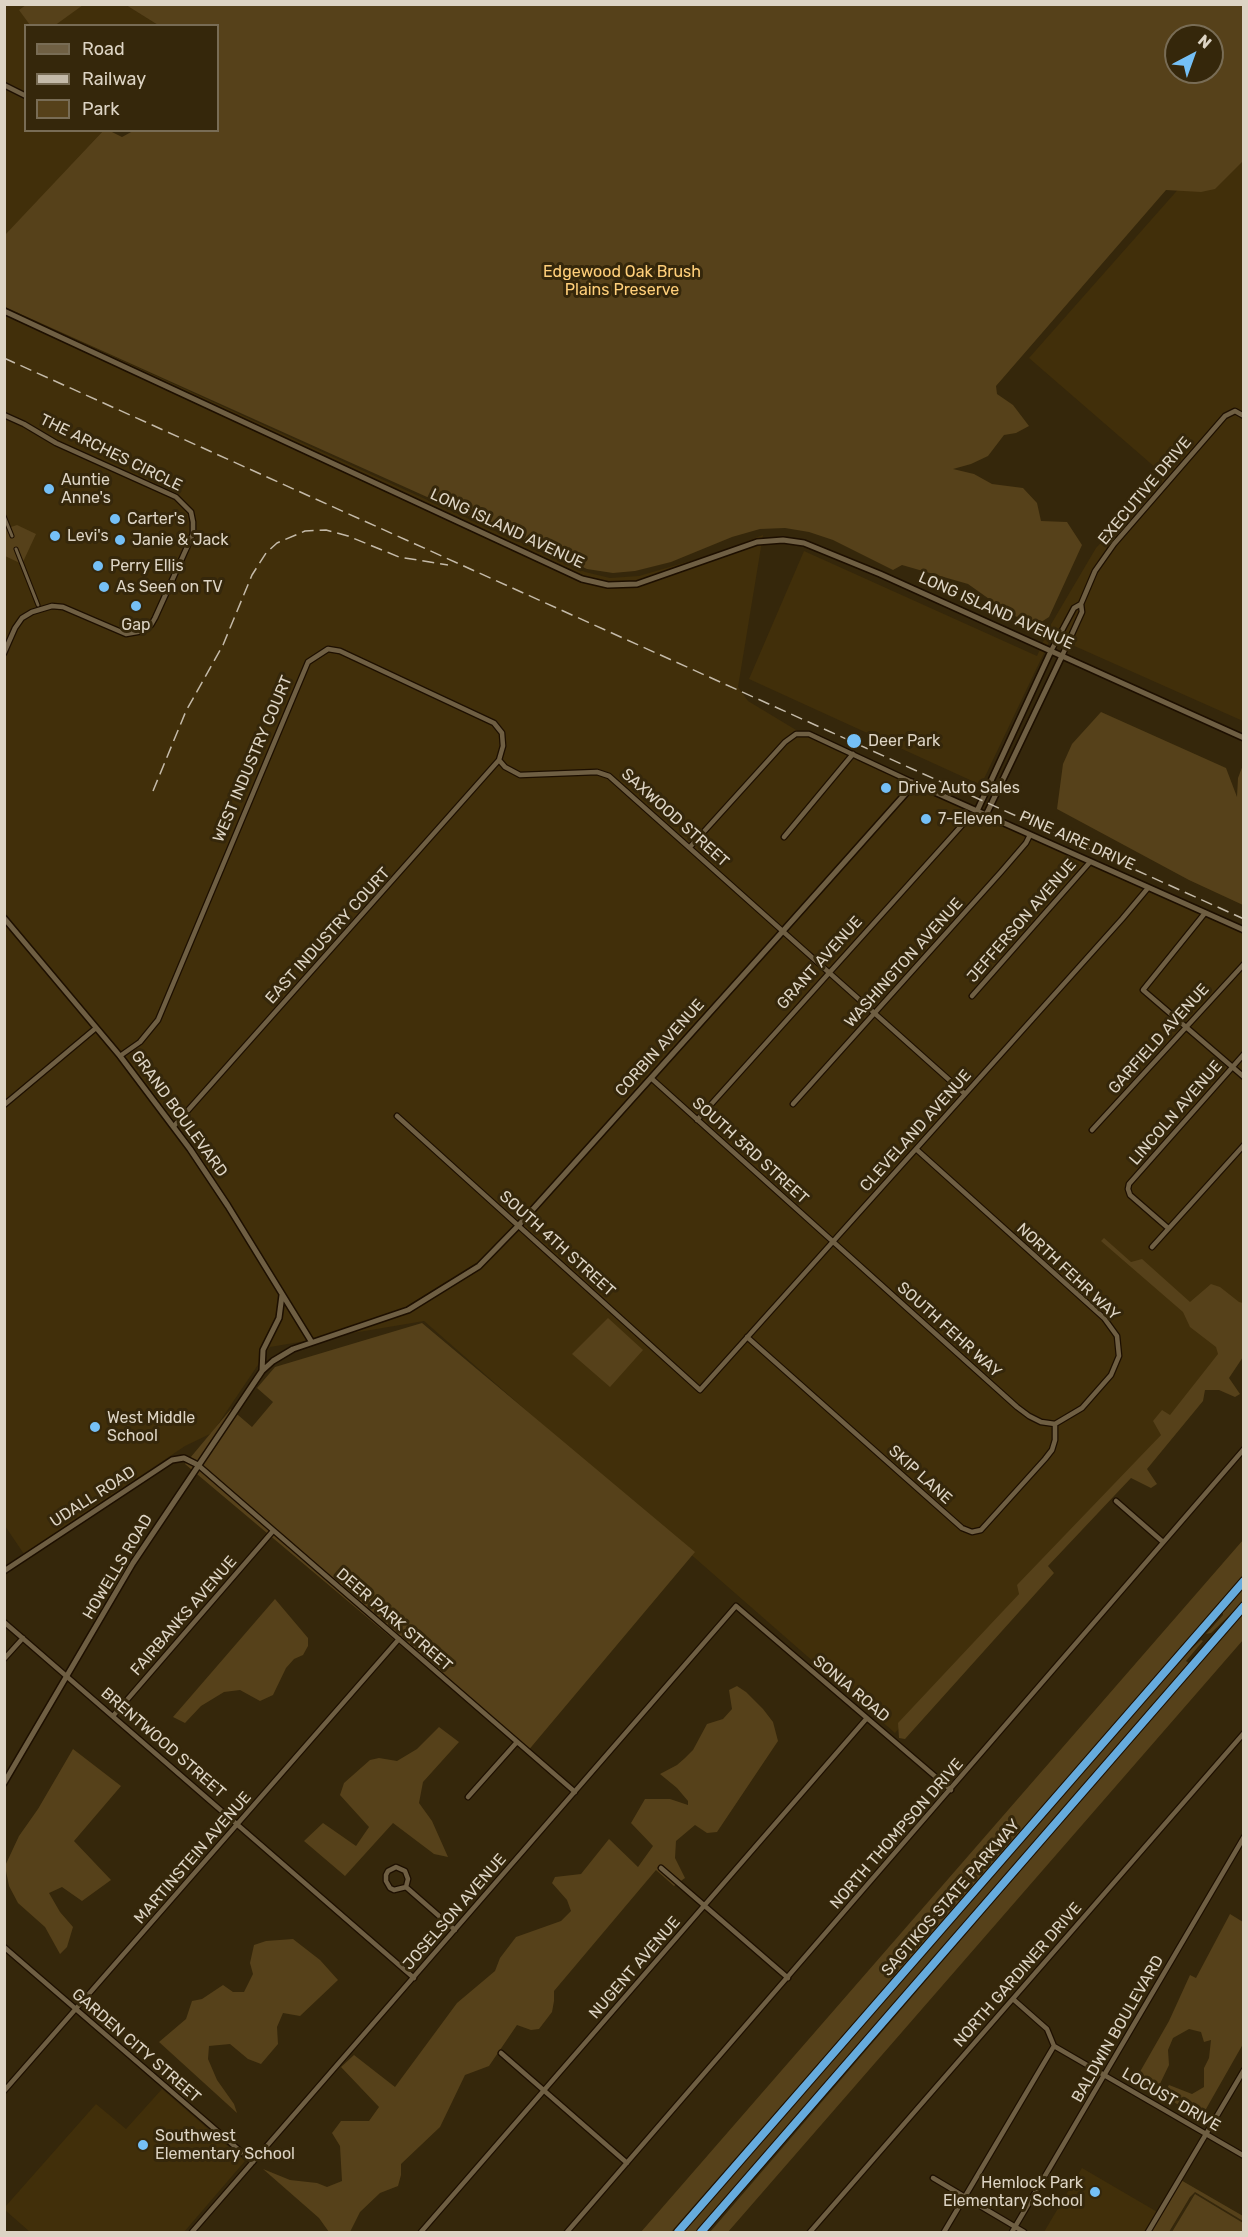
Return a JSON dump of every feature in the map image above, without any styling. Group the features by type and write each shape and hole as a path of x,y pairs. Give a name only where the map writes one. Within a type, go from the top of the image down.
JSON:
{"highway":[{"name":"SAGTIKOS STATE PARKWAY","path":"678,2232 1244,1581"},
{"name":"SAGTIKOS STATE PARKWAY","path":"701,2232 1244,1606"}],"street":[{"path":"4,85 24,95"},
{"name":"LONG ISLAND AVENUE","path":"4,311 582,579 608,585 637,584 757,542 783,540 804,543 880,574 1244,738"},
{"name":"EXECUTIVE DRIVE","path":"1062,656 1082,612 1081,604 1095,571 1114,544 1225,416 1235,411 1244,416"},
{"name":"THE ARCHES CIRCLE","path":"4,415 56,443 176,497 191,512 193,534 155,618 143,632 126,634 63,607 52,606 32,612 22,618 4,653"},
{"path":"4,516 12,536"},
{"path":"16,549 38,605"},
{"name":"EXECUTIVE DRIVE","path":"1051,651 1074,608 1081,604"},
{"name":"WEST INDUSTRY COURT","path":"120,1056 140,1042 158,1020 308,662 328,649 340,651 483,717 494,723 502,733 503,746 499,760"},
{"path":"977,812 1051,651"},
{"path":"986,815 1062,656"},
{"name":"PINE AIRE DRIVE","path":"690,848 785,742 794,735 808,734 977,812 1244,930"},
{"path":"784,837 854,754"},
{"name":"SAXWOOD STREET","path":"499,760 505,767 520,775 597,772 609,776 965,1094"},
{"name":"EAST INDUSTRY COURT","path":"174,1126 499,760"},
{"name":"CORBIN AVENUE","path":"262,1371 283,1354 311,1341 408,1310 479,1266 518,1226 783,931 907,792 912,782"},
{"name":"GRANT AVENUE","path":"697,1120 963,824"},
{"name":"WASHINGTON AVENUE","path":"793,1104 1013,858 1030,835"},
{"name":"JEFFERSON AVENUE","path":"972,996 1090,862"},
{"name":"CLEVELAND AVENUE","path":"700,1390 1148,888"},
{"path":"1205,913 1143,990 1244,1077"},
{"name":"GRAND BOULEVARD","path":"4,918 120,1056 174,1126 204,1169 311,1341"},
{"name":"GARFIELD AVENUE","path":"1092,1130 1244,964"},
{"path":"4,1105 96,1028"},
{"name":"LINCOLN AVENUE","path":"1168,1228 1130,1195 1128,1189 1130,1184 1244,1054"},
{"name":"SOUTH 3RD STREET","path":"651,1078 832,1242"},
{"name":"SOUTH 4TH STREET","path":"397,1116 700,1390"},
{"path":"1152,1247 1244,1145"},
{"name":"NORTH FEHR WAY","path":"916,1149 1104,1318 1117,1336 1119,1356 1111,1375 1082,1408 1055,1424"},
{"name":"SOUTH FEHR WAY","path":"832,1242 1029,1416 1041,1422 1055,1424"},
{"path":"262,1371 263,1350 279,1318 282,1294"},
{"name":"SKIP LANE","path":"747,1337 962,1528 972,1532 981,1530 1046,1459 1055,1440 1055,1424"},
{"name":"HOWELLS ROAD","path":"4,1783 133,1563 262,1371"},
{"name":"NORTH THOMPSON DRIVE","path":"567,2232 1244,1449"},
{"name":"UDALL ROAD","path":"4,1571 171,1460 184,1458 198,1465"},
{"name":"DEER PARK STREET","path":"198,1465 575,1792"},
{"path":"1116,1501 1163,1542"},
{"name":"FAIRBANKS AVENUE","path":"113,1716 273,1531"},
{"name":"SONIA ROAD","path":"736,1606 951,1790"},
{"name":"JOSELSON AVENUE","path":"192,2232 736,1606"},
{"name":"BRENTWOOD STREET","path":"4,1622 414,1978"},
{"path":"4,1659 23,1638"},
{"name":"MARTINSTEIN AVENUE","path":"4,2091 399,1639"},
{"name":"NUGENT AVENUE","path":"421,2232 867,1718"},
{"name":"NORTH GARDINER DRIVE","path":"810,2232 1244,1733"},
{"path":"468,1797 518,1742"},
{"name":"BALDWIN BOULEVARD","path":"1014,2230 1244,1837"},
{"path":"396,1867 405,1871 408,1879 406,1887 394,1890 390,1888 386,1881 388,1871 396,1867"},
{"path":"662,1868 788,1978"},
{"path":"406,1887 455,1930"},
{"name":"GARDEN CITY STREET","path":"4,1947 253,2162"},
{"path":"944,2232 1054,2046 1047,2029 1013,1999"},
{"name":"LOCUST DRIVE","path":"1054,2046 1244,2156"},
{"path":"501,2053 627,2163"},
{"path":"1148,2232 1243,2072"},
{"path":"933,2178 1014,2230 1024,2232"}],"shaded area":[{"path":"5,5 126,5 156,24 24,24 24,132 102,132 5,236"},
{"path":"1243,116 1243,721 1052,636 981,785 749,679 804,551 1037,656 1050,626 1096,548 1164,475 1029,358"},
{"path":"5,307 585,572 610,578 639,576 714,554 763,535 738,687 748,701 801,733 806,733 1243,930 1243,1343 895,1733 424,1321 270,1347 212,1433 185,1446 24,1554 5,1526"},
{"name":"Southwest Elementary School","path":"162,2089 245,2161 184,2232 30,2232 5,2210 5,2207 96,2104 126,2129"},
{"name":"Hemlock Park Elementary School","path":"1082,2168 1159,2213 1148,2232 1044,2232"}],"green space":[{"path":"26,4 83,5 57,24 29,24 19,10"},
{"name":"Edgewood Oak Brush Plains Preserve","path":"126,5 1243,5 1243,161 1215,189 1201,192 1166,190 996,386 997,394 1013,405 1029,426 1016,433 1004,435 988,456 953,469 974,474 992,484 1023,488 1037,503 1041,521 1067,522 1082,545 1049,617 1035,626 1009,613 968,584 902,565 893,570 833,540 809,532 785,528 760,529 732,537 671,562 635,571 613,573 587,569 5,307 5,235 102,132 112,132 122,137 131,132 219,132 219,24 156,24"},
{"path":"17,525 36,534 22,564 5,556 5,529"},
{"path":"1101,712 1226,768 1237,797 1238,778 1243,765 1243,905 1189,880 1057,809 1063,764 1072,744"},
{"path":"1104,1238 1131,1262 1142,1259 1190,1302 1211,1284 1220,1287 1243,1303 1243,1357 1229,1378 1240,1394 1235,1397 1219,1390 1205,1390 1203,1401 1147,1469 1157,1484 1151,1488 1131,1478 1048,1566 1054,1573 905,1739 899,1738 898,1723 1019,1594 1017,1585 1161,1435 1153,1421 1162,1410 1170,1415 1218,1354 1216,1347 1190,1327 1183,1312 1101,1241"},
{"path":"608,1318 643,1350 610,1387 572,1354"},
{"path":"422,1323 695,1552 527,1752 185,1464 231,1409 252,1427 273,1402 257,1388 275,1367"},
{"path":"1243,1540 1243,1575 1038,1812 671,2232 641,2232"},
{"path":"1243,1586 1243,1602 1211,1633 1206,1634 1223,1615 1222,1609"},
{"path":"275,1599 308,1638 308,1646 303,1655 294,1659 286,1668 273,1695 260,1701 240,1690 224,1692 201,1706 185,1723 173,1717"},
{"path":"1243,1614 1243,1640 728,2232 710,2232 1112,1764"},
{"path":"1201,1640 1203,1641 1186,1661 1190,1664 697,2232 682,2232 1177,1663"},
{"path":"737,1686 763,1709 773,1722 778,1741 717,1832 707,1833 695,1825 676,1841 675,1858 685,1878 674,1886 656,1870 554,1991 552,2012 539,2029 531,2030 517,2025 489,2066 465,2075 440,2127 401,2164 398,2186 380,2193 360,2212 350,2232 329,2232 319,2218 263,2169 290,2180 317,2183 327,2187 342,2181 340,2146 332,2133 341,2121 369,2121 379,2107 341,2067 354,2055 395,2087 457,2003 495,1971 500,1958 516,1937 561,1921 571,1911 567,1900 552,1883 555,1877 581,1874 609,1839 638,1867 653,1846 631,1823 645,1799 670,1799 688,1805 688,1801 677,1788 660,1774 677,1765 693,1750 707,1724 723,1719 732,1709 729,1690"},
{"path":"439,1727 459,1742 423,1782 419,1803 432,1821 448,1857 434,1854 393,1823 345,1876 304,1841 323,1823 356,1846 369,1827 340,1795 344,1783 370,1760 379,1758 397,1761 417,1749"},
{"path":"73,1749 121,1786 74,1841 111,1880 82,1901 62,1887 49,1893 60,1912 73,1927 67,1947 60,1954 45,1927 18,1903 9,1886 5,1866 19,1836 38,1809"},
{"path":"1230,1914 1243,1922 1243,2044 1200,2116 1162,2096 1169,2085 1192,2094 1204,2087 1204,2068 1209,2058 1211,2040 1204,2042 1201,2032 1189,2029 1173,2038 1168,2050 1169,2065 1157,2090 1151,2095 1133,2084 1169,2021 1190,1975 1196,1978"},
{"path":"293,1939 320,1960 338,1980 300,2016 283,2013 277,2027 278,2044 261,2064 248,2059 230,2044 209,2046 208,2059 217,2080 234,2104 237,2113 159,2042 186,2019 192,2001 202,1999 223,1985 233,1992 244,1992 253,1974 250,1963 254,1945 266,1941"},
{"path":"1179,2179 1243,2216 1243,2221 1195,2192 1169,2232 1148,2232"},
{"path":"1195,2194 1243,2223 1243,2232 1172,2232"}],"railway":[{"path":"4,358 1244,919"},
{"path":"153,791 186,711 223,645 252,575 266,553 277,543 305,531 326,530 348,536 399,557 448,565"}],"place":[{"name":"Auntie Anne's","path":"49,489"},
{"name":"Carter's","path":"115,519"},
{"name":"Levi's","path":"55,536"},
{"name":"Janie & Jack","path":"120,540"},
{"name":"Perry Ellis","path":"98,566"},
{"name":"As Seen on TV","path":"104,587"},
{"name":"Gap","path":"136,606"},
{"name":"Deer Park","path":"854,741"},
{"name":"Drive Auto Sales","path":"886,788"},
{"name":"7-Eleven","path":"926,819"},
{"name":"West Middle School","path":"95,1427"},
{"name":"Southwest Elementary School","path":"143,2145"},
{"name":"Hemlock Park Elementary School","path":"1095,2192"}]}
